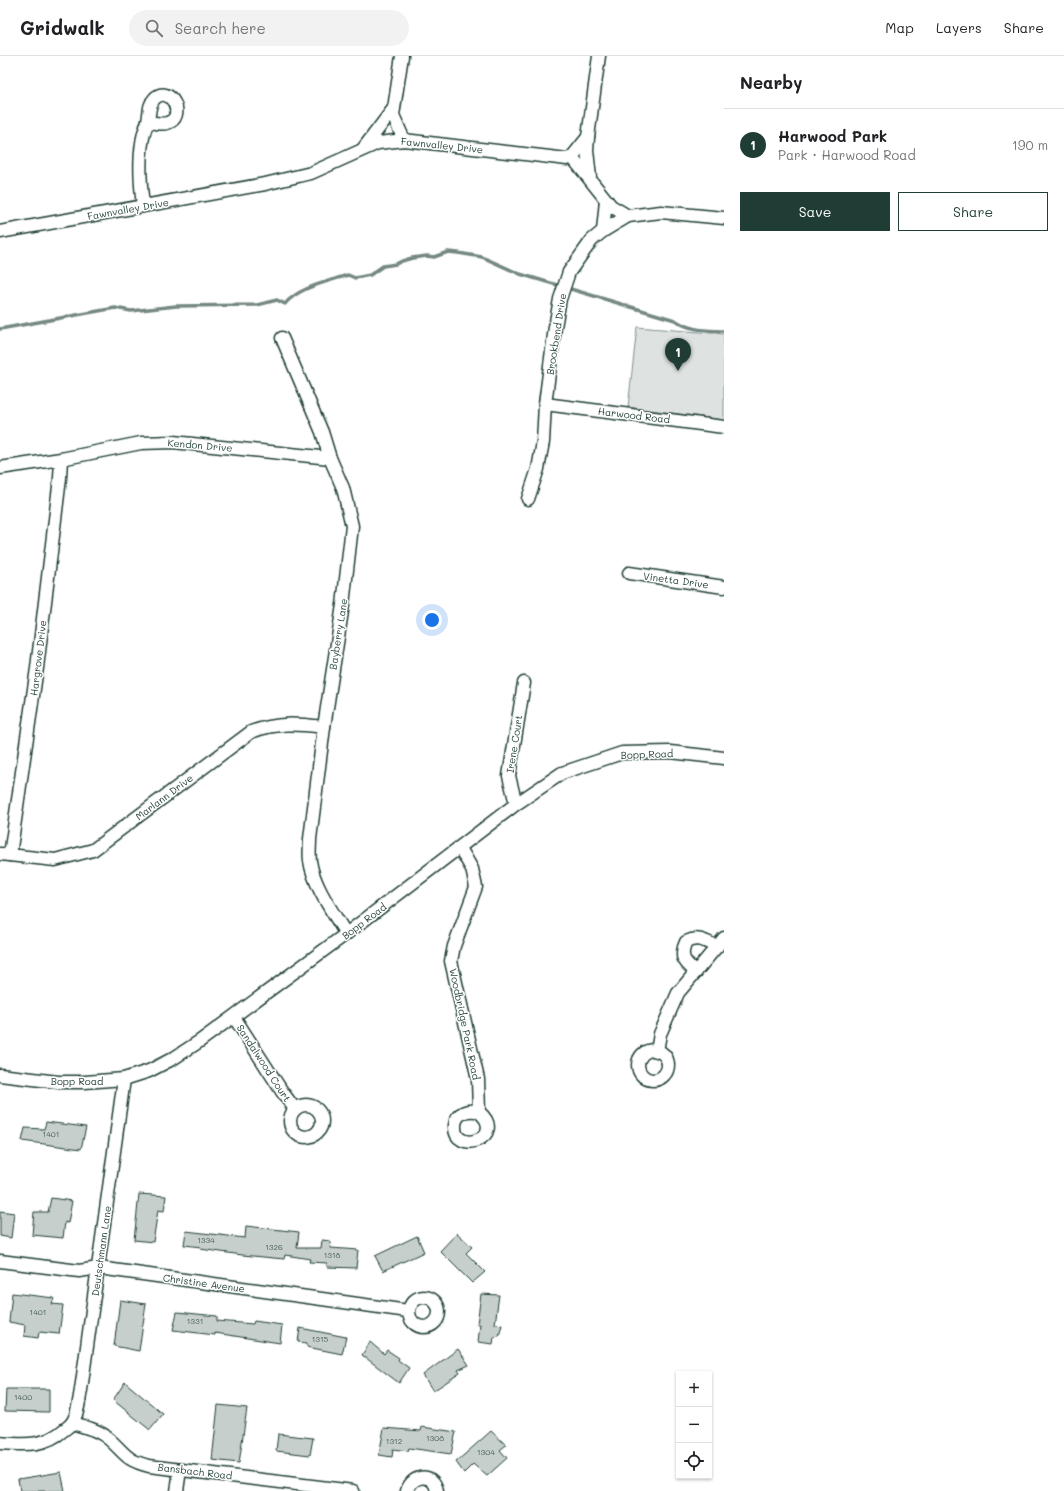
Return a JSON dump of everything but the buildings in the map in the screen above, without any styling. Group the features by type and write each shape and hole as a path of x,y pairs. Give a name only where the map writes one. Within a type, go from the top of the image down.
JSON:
{"street":[{"path":"402,56 393,115 404,140"},
{"path":"590,178 586,150 599,56"},
{"path":"362,150 394,108"},
{"path":"143,206 140,174 144,132 148,122"},
{"path":"588,137 572,157 590,178 610,206 628,216 661,212 724,218"},
{"name":"Fawnvalley Drive","path":"0,232 265,184 311,173 378,143 404,140 567,159 572,157"},
{"path":"603,231 606,200"},
{"name":"Brookbend Drive","path":"528,500 538,468 543,442 545,404 560,299 567,276 582,252 592,240 603,231 628,216"},
{"name":"Bayberry Lane","path":"282,338 322,432 330,458 343,488 352,526 343,605 324,726 310,839 310,863 319,886 346,934"},
{"name":"Harwood Road","path":"545,404 724,427"},
{"name":"Kendon Drive","path":"0,468 38,461 60,459 141,443 173,442 330,458"},
{"name":"Hargrove Drive","path":"5,855 40,644 60,478 60,459"},
{"name":"Vinetta Drive","path":"629,573 724,586"},
{"name":"Irene Court","path":"516,804 509,776 524,683"},
{"name":"Marlann Drive","path":"5,855 55,860 93,850 251,732 262,728 285,724 324,726"},
{"name":"Bopp Road","path":"0,1075 58,1082 86,1082 124,1079 149,1071 174,1058 234,1016 346,934 516,804 562,773 622,753 670,752 724,758"},
{"name":"Woodbridge Park Road","path":"460,848 472,869 476,887 454,946 451,961 478,1079 478,1112"},
{"path":"657,1051 660,1034 678,993 696,972 720,943 694,938 686,942 682,950 683,958 696,972"},
{"name":"Sandalwood Court","path":"234,1016 283,1093 295,1109"},
{"name":"Deutschmann Lane","path":"72,1423 77,1411 81,1390 124,1079"},
{"name":"Christine Avenue","path":"0,1261 79,1271 99,1268 408,1311"},
{"path":"0,1443 19,1445 36,1444 48,1441 72,1423"},
{"name":"Bansbach Road","path":"72,1423 101,1434 109,1439 129,1459 137,1463 180,1470 353,1491"},
{"path":"177,1491 180,1470"},
{"path":"407,1491 413,1481 418,1478 425,1478 435,1484 437,1491"}],"shaded area":[{"path":"637,327 724,334 724,420 628,407"}],"waterway":[{"path":"0,329 115,308 131,311 176,306 257,305 277,300 285,304 291,298 306,289 348,275 355,278 370,275 383,266 396,264 412,258 427,256 434,257 448,252 482,257 520,274 675,320 681,324 693,328 724,331"}],"place":[{"name":"Harwood Park","path":"678,371"}]}
